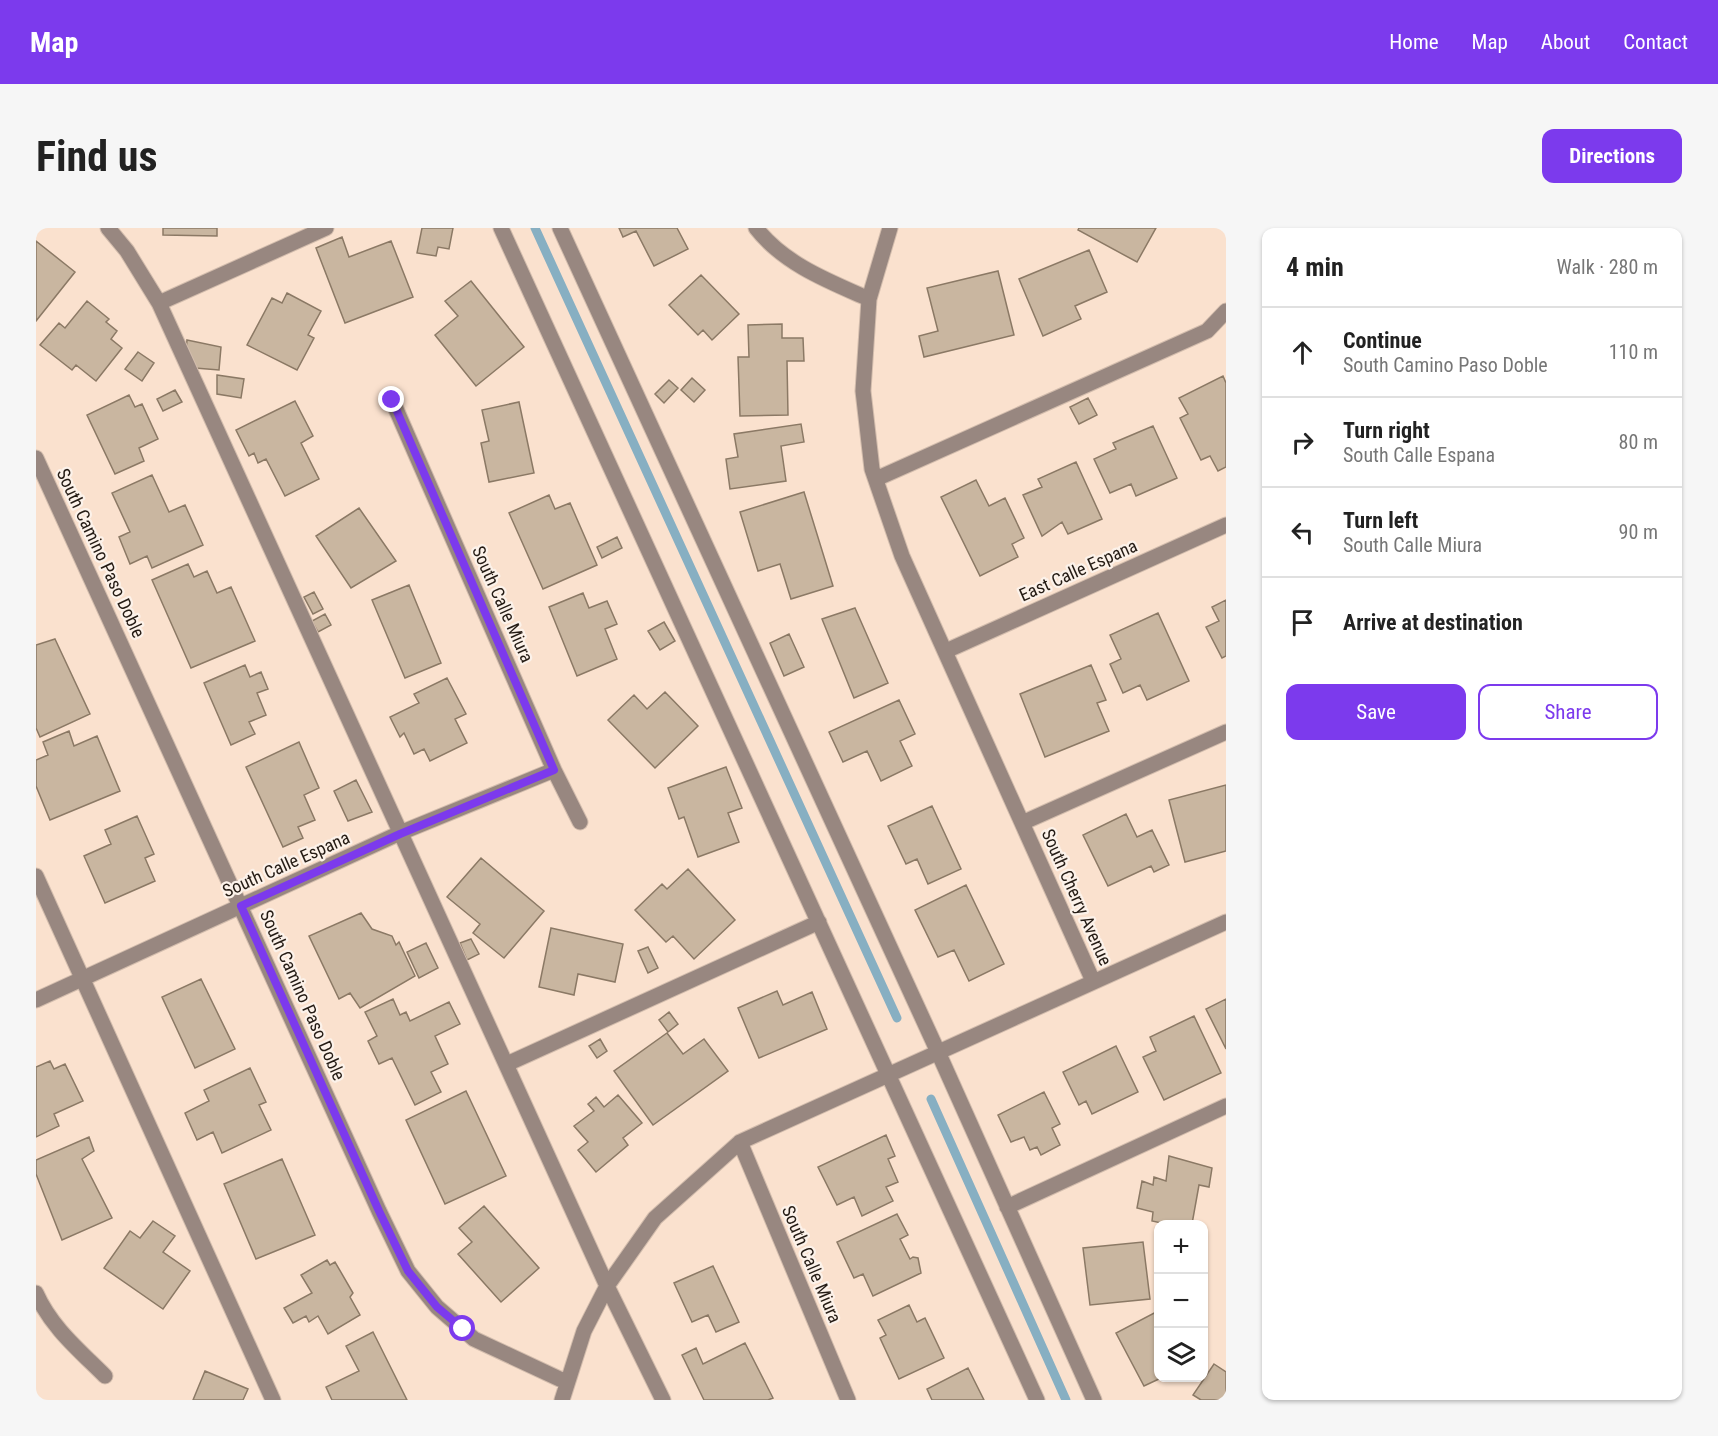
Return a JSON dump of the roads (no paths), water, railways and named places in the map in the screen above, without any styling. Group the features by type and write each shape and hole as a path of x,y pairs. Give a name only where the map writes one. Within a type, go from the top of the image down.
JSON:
{"street":[{"path":"108,228 127,251 159,303 607,1286 663,1400"},
{"path":"159,303 326,228"},
{"path":"501,228 1037,1400"},
{"path":"560,228 938,1052 1094,1400"},
{"path":"756,228 765,240 814,276 869,299"},
{"name":"South Cherry Avenue","path":"561,1400 584,1331 607,1286 655,1218 740,1142 1093,981 902,556 872,469 863,391 869,299 890,228"},
{"path":"876,479 1207,331 1226,311"},
{"name":"South Calle Miura","path":"392,400 554,770 580,822"},
{"name":"South Camino Paso Doble","path":"36,458 408,1271 437,1307 474,1339 566,1382"},
{"name":"East Calle Espana","path":"946,651 1226,525"},
{"path":"1022,823 1226,732"},
{"name":"South Calle Espana","path":"36,1000 400,834 554,770"},
{"path":"36,876 273,1400"},
{"path":"507,1064 819,922"},
{"path":"1093,981 1226,922"},
{"path":"1007,1207 1226,1106"},
{"name":"South Calle Miura","path":"740,1142 848,1400"},
{"path":"36,1293 44,1310 61,1332 105,1376"}],"waterway":[{"path":"535,228 897,1018"},
{"path":"931,1099 1066,1400"}]}
